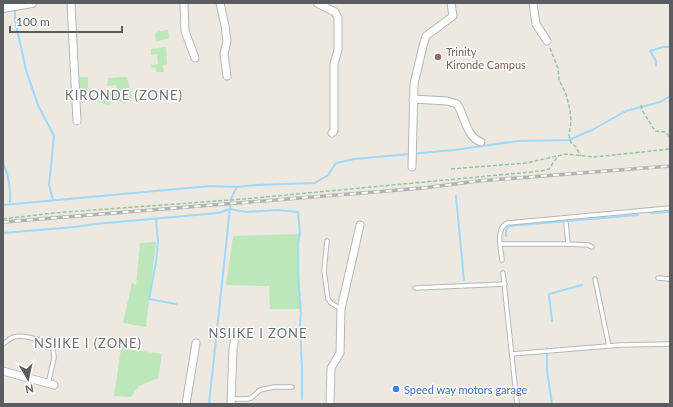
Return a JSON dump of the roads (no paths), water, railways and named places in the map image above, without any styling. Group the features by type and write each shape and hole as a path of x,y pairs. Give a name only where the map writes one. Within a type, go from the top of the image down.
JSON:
{"street":[{"path":"3,8 32,3"},
{"path":"71,3 77,122"},
{"path":"184,3 185,31 195,58"},
{"path":"220,3 227,41 224,54 227,76"},
{"path":"317,3 335,12 338,18 338,45 334,68 334,131 332,133"},
{"path":"412,167 413,99 416,74 426,36 453,16 451,3"},
{"path":"533,3 536,24 547,41"},
{"path":"413,99 447,101 457,104 470,134 475,140 481,142"},
{"path":"330,404 331,368 340,352 341,309 360,225"},
{"path":"230,402 236,333"},
{"path":"186,404 196,343"},
{"path":"3,371 51,384"}],"lane":[{"path":"502,260 500,229 504,224 511,221 670,208"},
{"path":"566,223 568,244"},
{"path":"327,241 324,271 328,299 331,303 341,309"},
{"path":"501,244 568,244 592,247"},
{"path":"504,273 517,404"},
{"path":"658,278 670,279"},
{"path":"595,279 609,346"},
{"path":"415,288 505,284"},
{"path":"3,344 15,336 23,336 49,344 53,347 54,358 51,384"},
{"path":"512,354 609,346 670,344"},
{"path":"230,402 247,400 260,390 274,387 292,387"}],"waterway":[{"path":"15,9 15,20 26,70 38,105 54,136 49,185 53,200"},
{"path":"656,66 656,61 650,51 663,47 670,47"},
{"path":"3,205 210,186 236,187 315,183 328,175 336,163 354,159 454,150 518,141 569,140 592,130 626,111 660,102 670,96"},
{"path":"3,163 9,183 10,204"},
{"path":"209,404 231,199 236,188"},
{"path":"456,196 464,280"},
{"path":"3,233 218,213 230,209 246,212 278,210 298,212 300,234 298,243 298,275 301,314 302,399"},
{"path":"651,213 670,212"},
{"path":"506,236 506,230 509,226 638,215"},
{"path":"156,219 158,241 156,262 149,299 176,304"},
{"path":"552,321 549,294 582,285"},
{"path":"547,348 547,371 552,404"}],"railway":[{"path":"3,222 423,188 478,181 670,166"}],"place":[{"name":"Trinity Kironde Campus","path":"438,57"},
{"name":"Speed way motors garage","path":"396,389"}],"district":[{"name":"KIRONDE (ZONE)","path":"124,95"},
{"name":"NSIIKE I ZONE","path":"258,333"},
{"name":"NSIIKE I (ZONE)","path":"88,343"}]}
